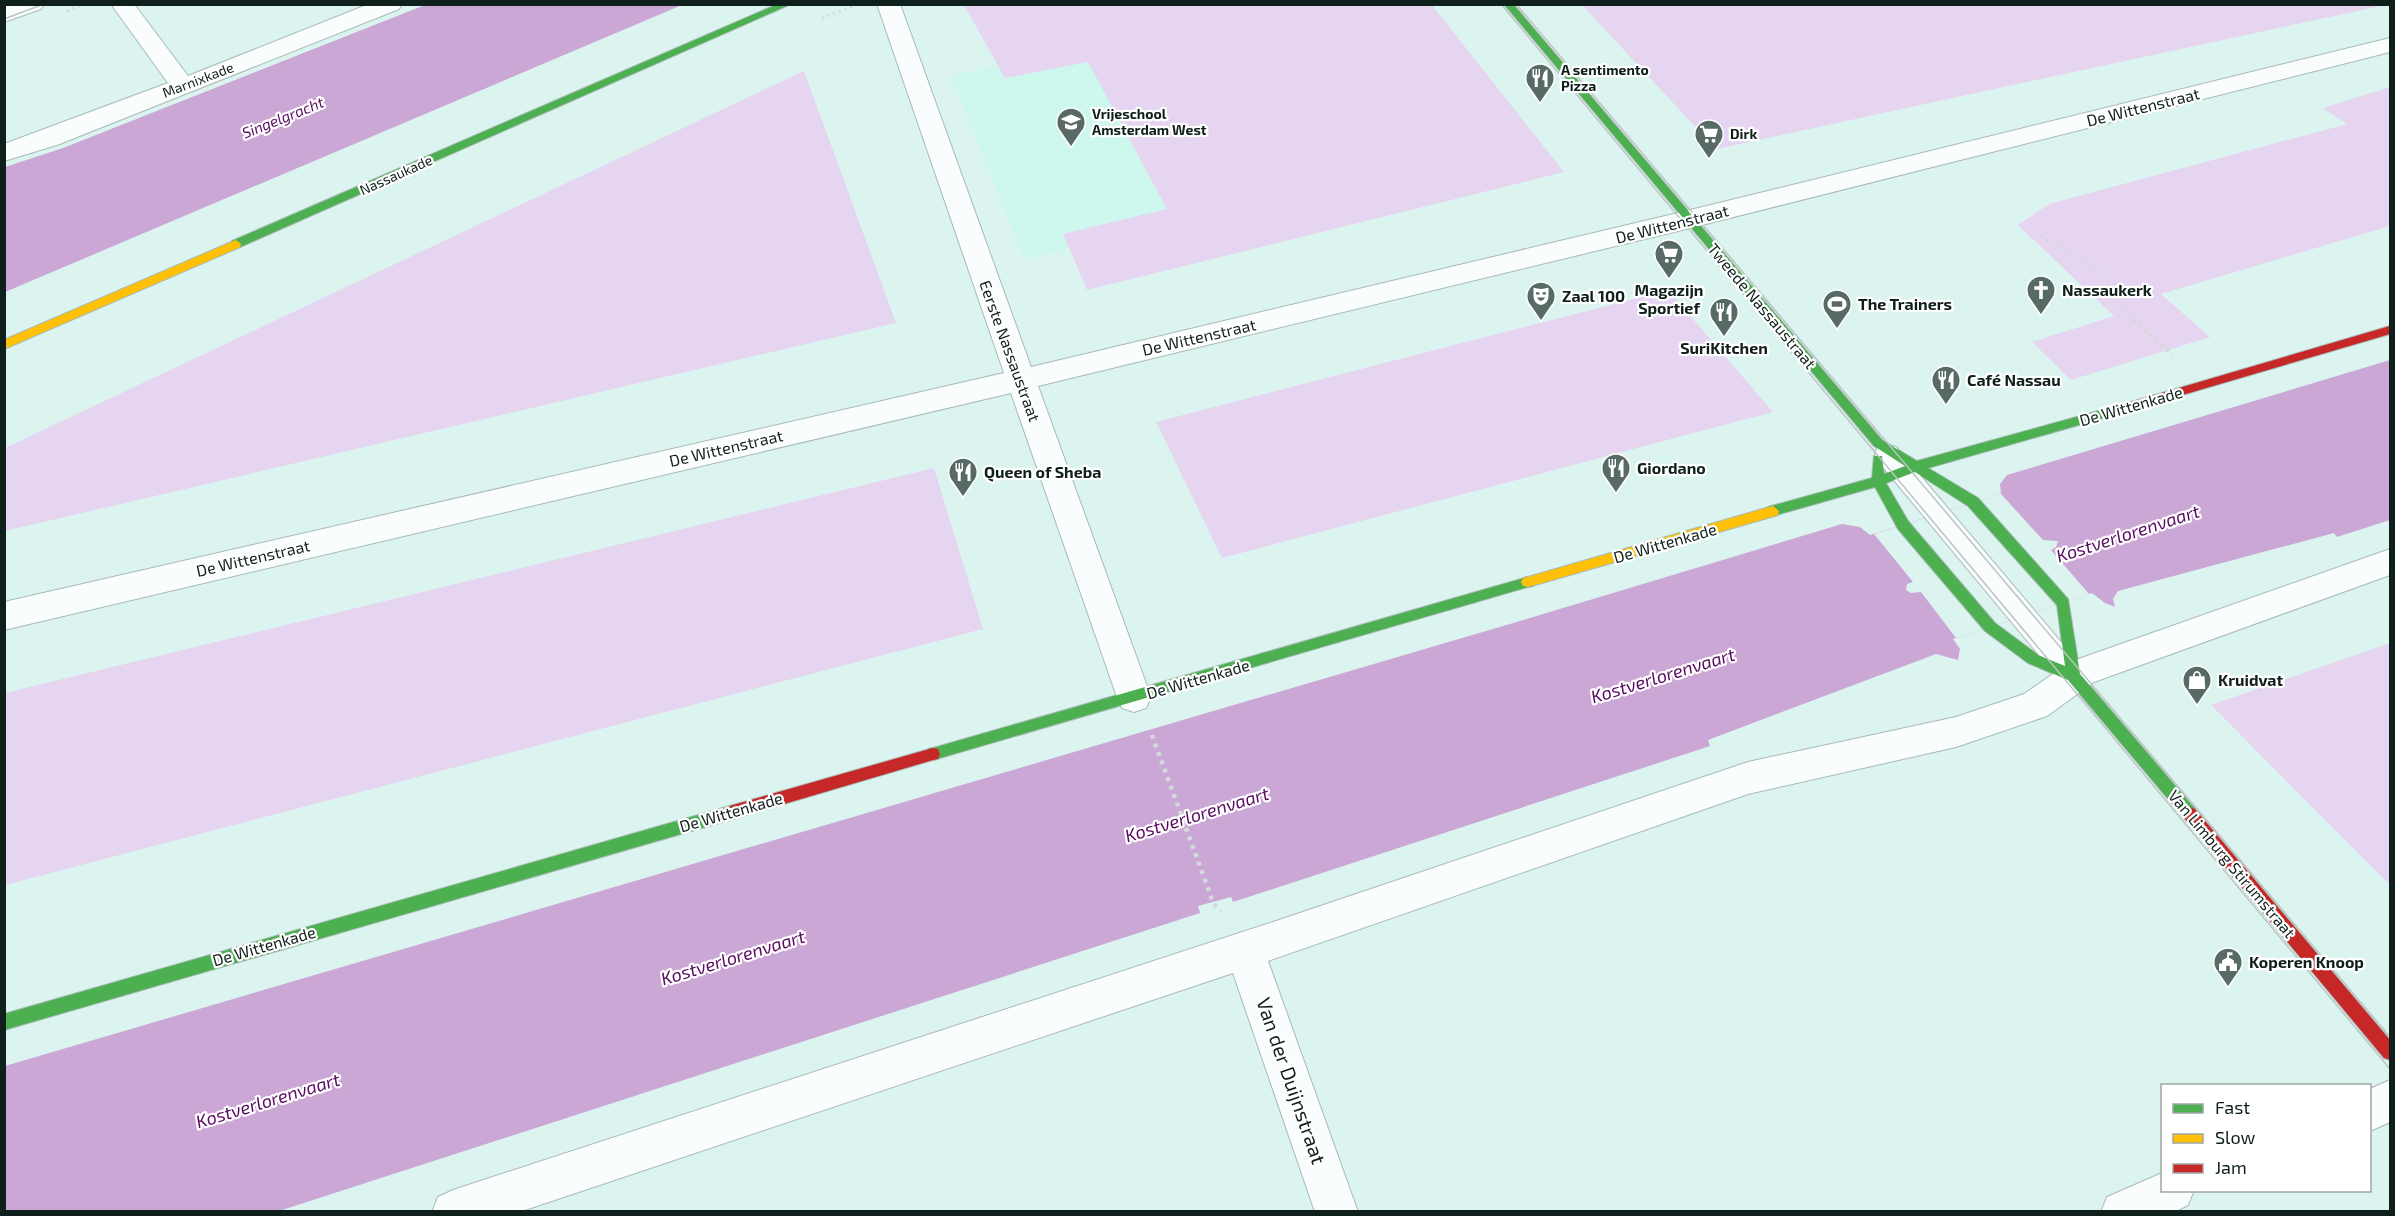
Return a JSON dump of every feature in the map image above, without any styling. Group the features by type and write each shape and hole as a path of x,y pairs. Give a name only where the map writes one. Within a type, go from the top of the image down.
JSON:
{"street":[{"path":"4,15 33,4"},
{"path":"122,4 183,86"},
{"name":"Marnixkade","path":"4,153 48,140 391,4"},
{"name":"Nassaukade","path":"4,345 787,4"},
{"name":"Eerste Nassaustraat","path":"888,4 1134,698"},
{"name":"Tweede Nassaustraat","path":"1508,4 1878,443"},
{"name":"De Wittenstraat","path":"4,616 1020,380 1689,220 2391,45"},
{"name":"De Wittenkade","path":"4,1022 1134,698 2391,330"},
{"path":"1878,443 1878,481"},
{"name":"Tweede Nassaustraat","path":"1910,469 1973,502 2063,603 2073,676"},
{"name":"Van Limburg Stirumstraat","path":"1878,481 1903,525 1990,627 2033,658 2073,676 2391,1052"},
{"path":"453,1212 1245,950 1748,778 1956,732 2035,705 2073,676 2391,562"},
{"name":"Van der Duijnstraat","path":"1245,950 1337,1212"},
{"path":"2371,1110 2391,1101"},
{"path":"2122,1212 2171,1192"}],"lane":[{"name":"Tweede Nassaustraat","path":"1878,443 1910,469 1937,514 2023,616"},
{"name":"Van Limburg Stirumstraat","path":"2023,616 2073,676"}],"path":[{"path":"2041,236 2102,273 2129,317 2208,385"},
{"path":"1149,728 1213,902"}],"shaded area":[{"path":"1582,4 2390,4 1716,149 1582,5"},
{"path":"964,5 1432,5 1564,172 1087,290 1063,234 1167,209 1088,62 1005,78"},
{"name":"Vrijeschool Amsterdam West","path":"1109,43 1198,220 1024,259 951,76"},
{"path":"804,71 896,323 5,531 5,448"},
{"path":"2390,87 2390,226 2161,294 2210,337 2071,380 2032,342 2114,316 2018,225 2049,204 2347,124 2323,108"},
{"path":"1668,290 1773,412 1222,558 1156,422"},
{"path":"934,468 983,629 5,885 5,693"},
{"path":"2390,643 2390,885 2211,705"}],"water":[{"name":"Singelgracht","path":"425,5 682,5 5,292 5,167 63,148"},
{"name":"Kostverlorenvaart","path":"2390,360 2390,520 2337,537 2334,533 2118,591 2113,599 2115,607 2092,593 1953,639 1960,649 1958,660 1936,654 1708,740 1710,746 1233,902 1231,897 1198,906 1200,913 279,1211 5,1212 5,1066 1520,621 1842,524 1860,527 1870,535 2001,494 2000,484 2007,475"}],"pier":[{"path":"2001,494 2043,540 2058,541 2056,547 2051,550 2089,594 1956,638 1921,592 1911,593 1906,590 1907,584 1913,582 1874,534"}],"tram line":[{"path":"4,19 44,4"},
{"path":"1501,4 2390,1069"},
{"path":"1516,4 2390,1037"}],"traffic: fast":[{"path":"236,244 787,4"},
{"path":"1508,4 1878,443 1973,502 2063,603 2073,676"},
{"path":"1773,511 1878,481 1918,466 2138,404"},
{"path":"1878,459 1878,481 1903,525 1990,627 2033,659 2073,676 2190,814"},
{"path":"933,754 1528,582"},
{"path":"4,1022 733,812"}],"traffic: slow":[{"path":"4,345 236,244"},
{"path":"1528,582 1773,511"}],"traffic: jam":[{"path":"2138,404 2390,330"},
{"path":"733,812 933,754"},
{"path":"2190,814 2390,1052"}],"place":[{"name":"A sentimento Pizza","path":"1540,104"},
{"name":"Vrijeschool Amsterdam West","path":"1071,148"},
{"name":"Dirk","path":"1709,160"},
{"name":"Magazijn Sportief","path":"1669,280"},
{"name":"Nassaukerk","path":"2041,316"},
{"name":"Zaal 100","path":"1541,322"},
{"name":"The Trainers","path":"1837,330"},
{"name":"SuriKitchen","path":"1724,338"},
{"name":"Café Nassau","path":"1946,406"},
{"name":"Giordano","path":"1616,494"},
{"name":"Queen of Sheba","path":"963,498"},
{"name":"Kruidvat","path":"2197,706"},
{"name":"Koperen Knoop","path":"2228,988"}]}
